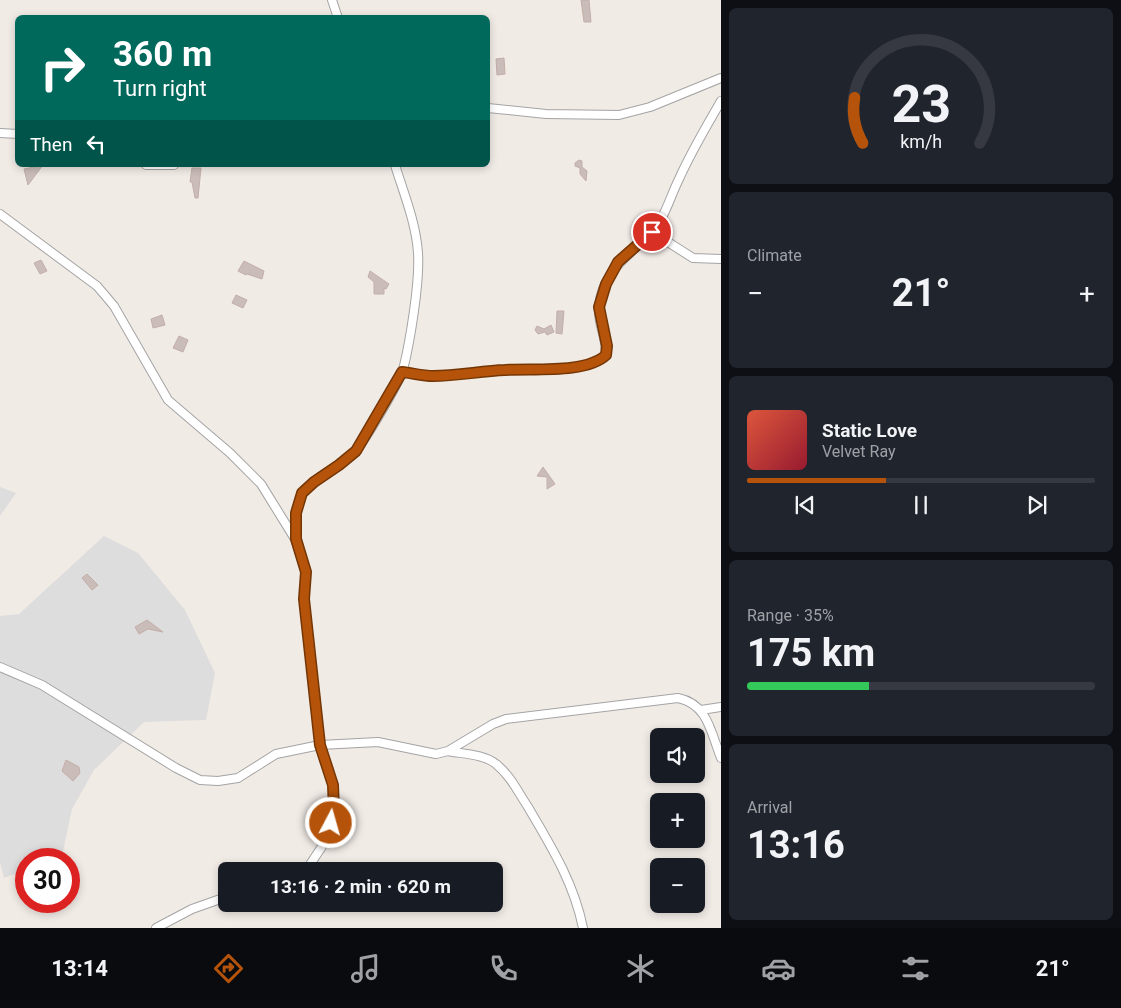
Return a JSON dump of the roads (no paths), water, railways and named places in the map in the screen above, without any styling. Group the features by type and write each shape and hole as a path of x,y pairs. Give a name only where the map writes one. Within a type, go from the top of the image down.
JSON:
{"street":[{"path":"332,0 337,15"},
{"path":"490,108 546,114 619,115 650,107 721,78"},
{"path":"402,372 432,376 506,370 541,370 584,365 600,361 606,355 607,346 599,307 606,284 618,262 652,232 662,217 697,142 721,101"},
{"path":"0,133 15,134"},
{"path":"296,539 296,513 302,493 356,451 402,372 412,325 418,254 415,233 396,167"},
{"path":"0,214 97,286 114,306 168,400 230,453 261,484 296,539 306,572 304,599 320,745 333,785 334,810 328,835 312,862"},
{"path":"652,232 693,258 721,259"},
{"path":"0,667 42,685 176,768 200,780 218,781 238,778 276,754 320,745 378,742 428,754 436,754 448,751 493,724 506,719 678,698 688,700 701,710 721,758"},
{"path":"701,710 721,707"},
{"path":"448,751 484,758 495,763 510,778 567,875 578,901 583,928"},
{"path":"156,928 192,909 218,900"}]}
